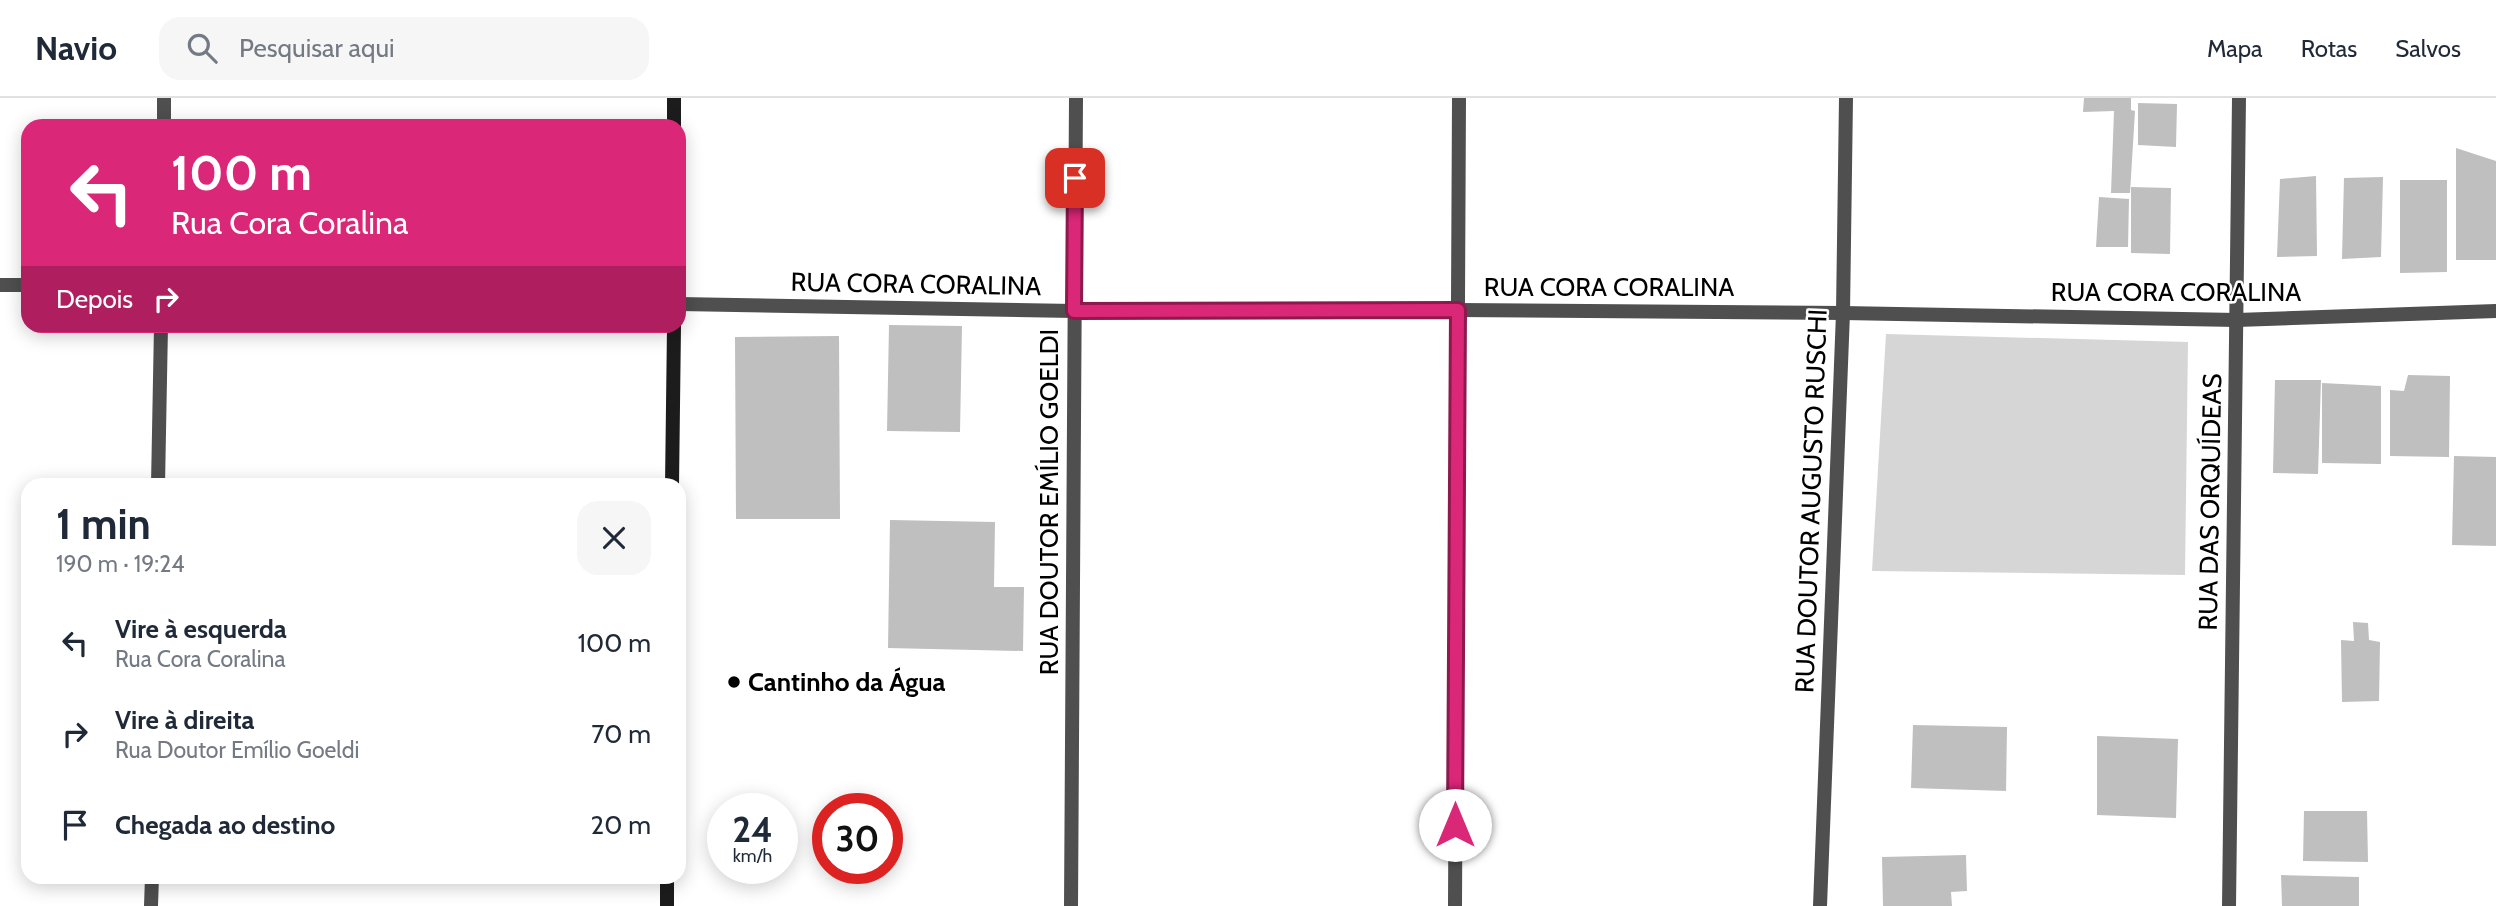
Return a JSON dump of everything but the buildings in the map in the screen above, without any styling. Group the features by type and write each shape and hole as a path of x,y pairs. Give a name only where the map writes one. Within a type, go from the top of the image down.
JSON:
{"street":[{"path":"164,98 164,119"},
{"path":"674,98 674,119"},
{"name":"RUA DOUTOR EMÍLIO GOELDI","path":"1071,906 1076,98"},
{"path":"1455,906 1459,98"},
{"name":"RUA DOUTOR AUGUSTO RUSCHI","path":"1820,906 1843,313 1846,98"},
{"name":"RUA DAS ORQUÍDEAS","path":"2230,906 2238,98"},
{"path":"0,285 21,285"},
{"name":"RUA CORA CORALINA","path":"686,304 1074,311 1843,313 2237,320 2496,311"},
{"path":"158,478 161,333"},
{"path":"672,478 674,333"},
{"path":"151,906 152,884"},
{"path":"667,884 667,906"}],"shaded area":[{"path":"1886,334 2188,342 2185,575 1872,571"}],"place":[{"name":"Cantinho da Água","path":"734,682"}],"route":[{"path":"1075,178 1074,311 1458,310 1455,825"}]}
